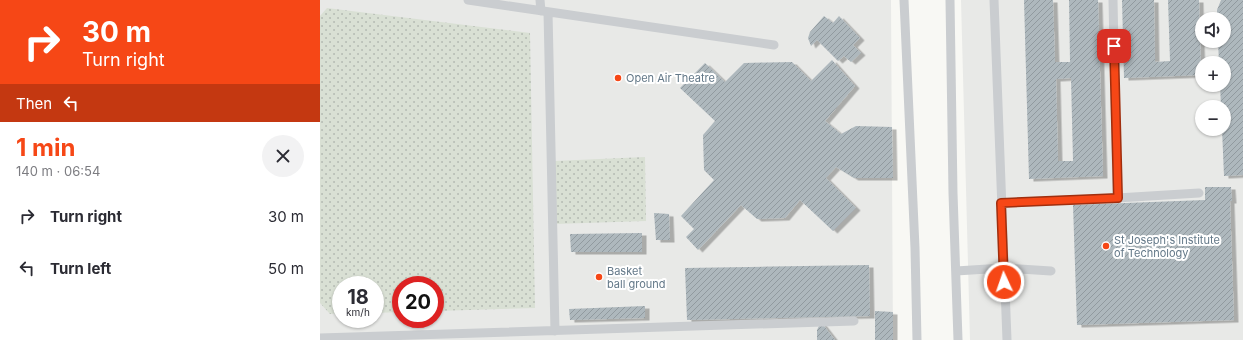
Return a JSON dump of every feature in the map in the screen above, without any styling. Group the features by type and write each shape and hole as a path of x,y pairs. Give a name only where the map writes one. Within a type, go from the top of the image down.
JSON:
{"lane":[{"path":"468,0 774,45"},
{"path":"540,0 544,11 555,331"},
{"path":"904,0 915,248 917,340"},
{"path":"950,0 953,193 958,340"},
{"path":"994,0 1007,340"},
{"path":"1113,0 1118,198"},
{"path":"1001,203 1200,193"},
{"path":"956,271 1004,268 1050,271"},
{"path":"320,338 523,336 555,331 854,321"}],"shaded area":[{"path":"320,0 891,0 893,340 320,340"},
{"name":"St Joseph's Institute of Technology","path":"961,0 1243,0 1243,340 970,340"},
{"path":"327,8 530,33 535,308 444,311 444,276 392,276 392,312 384,313 384,276 332,276 332,314 330,314 320,303 320,16"},
{"path":"645,157 646,221 555,224 554,161"}],"building":[{"path":"1024,0 1053,0 1055,62 1070,62 1069,0 1098,0 1103,176 1029,179","holes":["1071,78 1073,161 1058,161 1056,79"]},
{"path":"1122,0 1154,0 1155,62 1170,61 1168,0 1199,0 1199,12 1195,12 1195,48 1200,48 1200,56 1195,56 1195,75 1124,78"},
{"path":"1221,0 1243,0 1243,175 1224,176 1222,136 1231,136 1231,100 1221,100 1220,92 1231,92 1231,56 1219,56 1218,48 1231,48 1231,12 1217,12"},
{"path":"824,16 833,23 839,16 860,38 853,45 861,53 851,62 844,56 838,61 817,40 811,46 808,38 810,32"},
{"path":"832,60 855,86 825,121 841,134 856,126 892,127 893,178 854,178 836,167 826,178 856,208 833,231 800,200 785,218 757,219 741,205 698,250 686,237 694,229 681,216 714,180 704,170 703,135 715,121 680,88 705,63 725,82 744,63 792,62 811,81"},
{"path":"1205,187 1231,187 1232,201 1230,201 1234,320 1077,325 1073,205 1205,200"},
{"path":"654,213 669,214 670,240 656,240"},
{"path":"642,233 642,252 571,252 570,234"},
{"path":"869,265 870,316 687,320 685,268"},
{"path":"645,306 645,318 570,320 569,309"},
{"path":"875,311 893,312 893,340 875,340"},
{"path":"821,322 835,340 817,340 817,330"}],"place":[{"name":"Open Air Theatre","path":"618,78"},
{"name":"St Joseph's Institute of Technology","path":"1106,246"},
{"name":"Basket ball ground","path":"599,277"}],"route":[{"path":"1004,282 1001,203 1118,198 1114,46"}]}
